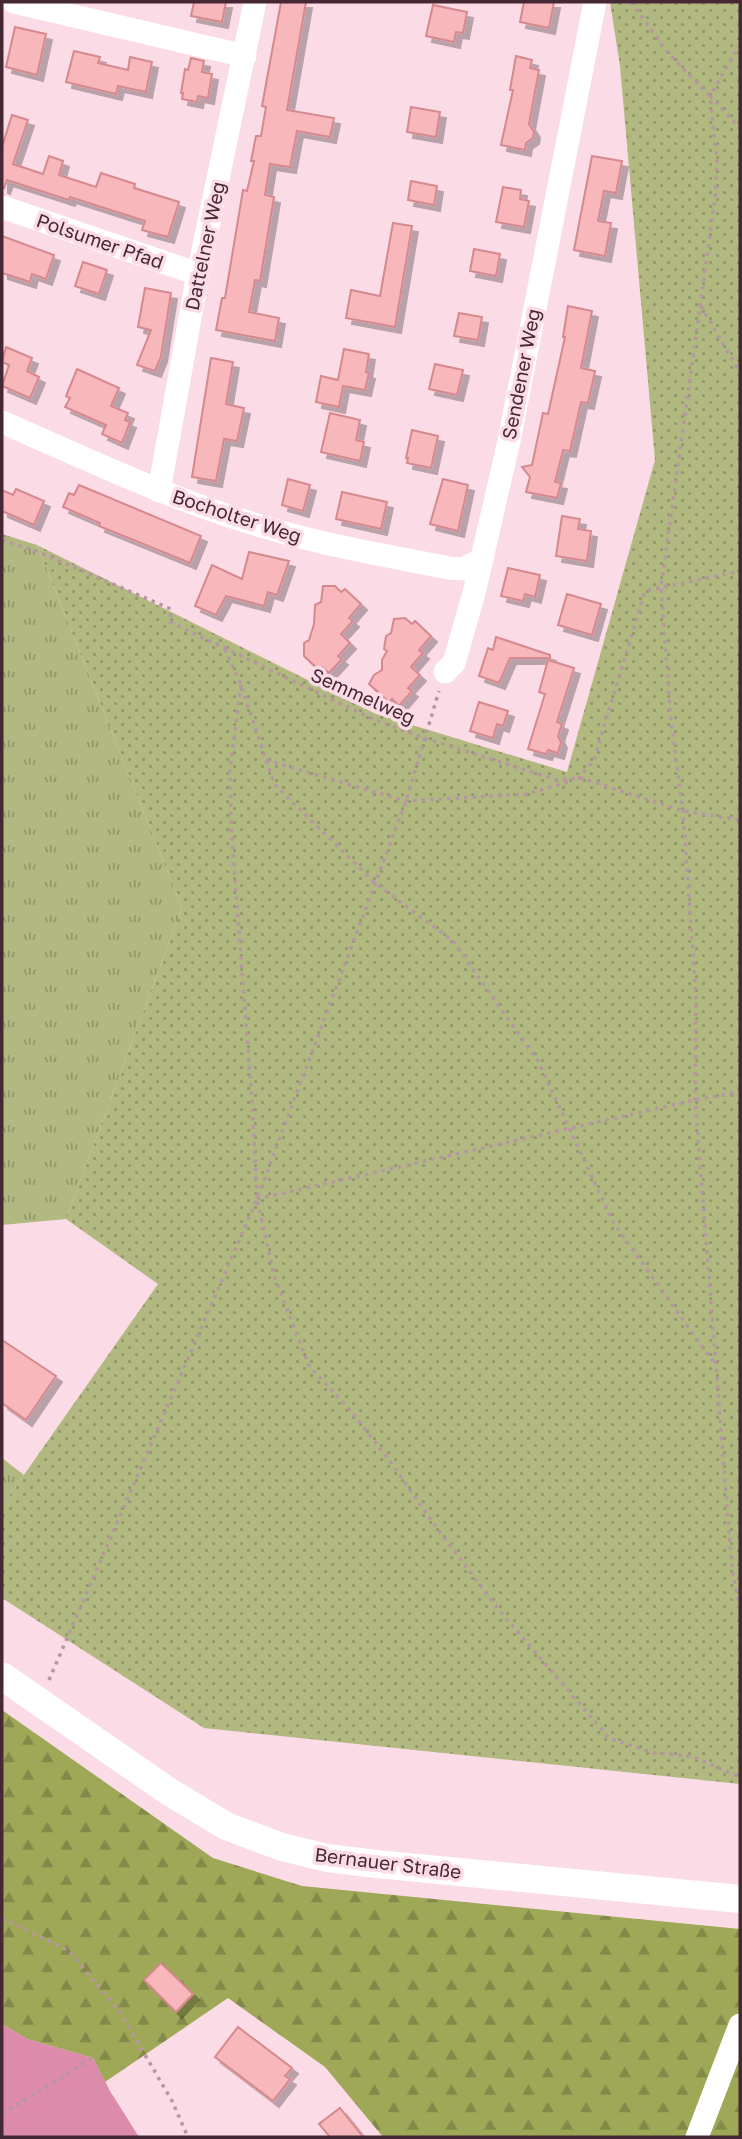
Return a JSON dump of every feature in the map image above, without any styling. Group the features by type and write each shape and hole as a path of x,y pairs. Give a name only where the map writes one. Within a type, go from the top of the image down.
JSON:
{"main road":[{"name":"Bernauer Straße","path":"2,1676 167,1791 226,1826 282,1847 340,1860 740,1899"}],"street":[{"path":"14,2 245,56"},
{"name":"Dattelner Weg","path":"159,491 198,274 255,2"},
{"name":"Sendener Weg","path":"444,672 454,663 482,559 509,441 595,2"},
{"name":"Polsumer Pfad","path":"2,208 198,274"},
{"name":"Bocholter Weg","path":"2,422 159,491 267,528 449,568 463,569 482,559"},
{"path":"697,2137 740,2025"}],"path":[{"path":"631,2 668,53 740,128"},
{"path":"740,44 710,96 717,162 715,199 662,587 671,721 682,811 696,996 695,1100 732,1569 740,1609"},
{"path":"700,305 740,373"},
{"name":"Semmelweg","path":"2,540 36,551 170,609 170,622 375,720 557,780 581,778 682,811 740,820"},
{"path":"265,760 406,802 527,794 581,778 594,760 645,591 740,571"},
{"path":"225,649 241,685 274,784 375,883 453,941 538,1061 614,1222 716,1365"},
{"path":"49,1681 257,1199 406,802 444,672"},
{"path":"241,685 230,769 231,827 257,1199 274,1275 309,1366 350,1410 386,1456 498,1609 609,1738 654,1752 691,1756 740,1777"},
{"path":"257,1199 740,1092"},
{"path":"2,1917 69,1951 120,2012 172,2101 188,2137"},
{"path":"2,2114 93,2058"}],"green space":[{"path":"610,2 740,2 740,1784 204,1728 2,1598 2,1506 158,1284 66,1219 182,908 37,545 376,714 567,772 655,460 620,66"},
{"path":"2,534 37,545 182,908 66,1219 2,1225"},
{"path":"2,1458 24,1475 2,1506"},
{"path":"2,1710 213,1858 302,1886 740,1929 740,2137 383,2137 325,2067 228,1998 105,2082 93,2058 27,2039 2,2024"}],"shaded area":[{"path":"2,2024 27,2039 93,2058 139,2137 2,2137"}],"building":[{"path":"194,2 226,2 222,22 191,16"},
{"path":"281,2 306,2 287,110 334,118 330,137 297,131 290,167 270,164 265,195 274,197 260,281 255,280 249,312 279,318 275,341 216,330 222,298 225,298 243,190 247,191 256,136 261,136 266,107 262,106"},
{"path":"524,2 554,2 549,28 520,22"},
{"path":"433,5 467,12 463,33 456,32 454,42 426,36"},
{"path":"15,27 46,34 37,75 6,67"},
{"path":"74,51 100,57 98,63 128,70 130,57 152,62 146,92 118,86 116,94 66,82"},
{"path":"516,56 532,60 530,68 539,70 529,124 534,132 533,138 526,143 525,150 501,145 513,90 510,90"},
{"path":"191,58 204,61 202,72 212,74 208,98 198,96 197,102 182,99 181,93 185,69 188,70"},
{"path":"411,107 440,112 436,137 407,132"},
{"path":"12,115 28,120 13,164 43,174 49,156 63,161 59,175 96,187 101,173 135,184 134,188 179,202 168,237 142,230 145,221 70,197 69,200 7,180 4,188 2,187 2,147"},
{"path":"592,156 622,161 616,193 604,191 598,221 611,223 605,256 574,250"},
{"path":"411,181 437,186 434,205 408,200"},
{"path":"503,187 521,190 520,199 529,201 524,227 496,222"},
{"path":"393,223 412,226 395,327 346,318 351,290 380,296"},
{"path":"2,236 54,255 46,279 32,274 30,282 2,273"},
{"path":"474,249 500,254 496,276 470,271"},
{"path":"83,262 107,270 99,294 75,286"},
{"path":"145,288 171,293 161,356 155,371 137,365 151,330 138,327"},
{"path":"568,306 592,311 581,368 595,371 588,403 581,402 570,451 563,450 555,482 561,483 557,498 526,492 530,477 522,467 532,465 543,413 548,414 565,337"},
{"path":"459,313 482,317 478,340 454,336"},
{"path":"6,347 32,358 27,371 39,377 30,398 2,386 9,365 2,362"},
{"path":"344,349 369,354 365,390 343,386 339,407 316,402 321,376 338,380"},
{"path":"211,358 233,362 226,404 244,408 237,441 224,439 216,481 192,477"},
{"path":"435,364 463,370 457,395 429,389"},
{"path":"77,369 119,388 111,406 128,413 125,420 130,422 122,443 102,434 106,425 65,407 70,398 66,396"},
{"path":"330,413 360,420 356,440 364,442 360,461 321,452"},
{"path":"412,430 438,436 431,468 407,463"},
{"path":"288,479 310,485 303,511 282,505"},
{"path":"443,479 468,485 458,531 430,524"},
{"path":"79,485 201,536 190,563 99,526 100,523 63,507 69,493 74,495"},
{"path":"16,489 44,501 34,525 2,511 2,490 13,495"},
{"path":"342,492 387,502 381,529 336,519"},
{"path":"562,516 580,519 578,529 591,531 587,561 556,556"},
{"path":"249,552 289,561 277,595 268,592 264,606 226,596 216,615 195,606 212,565 242,579"},
{"path":"508,568 540,575 535,597 525,594 523,601 501,596"},
{"path":"323,586 335,586 341,592 345,589 361,604 349,618 353,621 341,634 350,643 338,656 342,659 329,673 322,667 319,670 304,656 304,643 309,640 314,624 315,605 321,602"},
{"path":"567,594 601,604 592,635 558,625"},
{"path":"405,618 412,624 415,621 431,636 419,650 423,653 411,667 420,675 408,688 412,691 399,706 392,699 389,702 369,684 374,675 382,670 382,660 387,651 384,649 386,636 391,633 394,619"},
{"path":"496,637 550,655 550,658 510,658 499,683 479,676 488,648 493,650"},
{"path":"548,660 574,668 557,722 562,724 558,736 561,742 558,753 548,750 546,754 528,749 545,694 539,692"},
{"path":"479,702 508,711 503,726 497,724 493,738 470,731"},
{"path":"2,1340 56,1376 26,1420 2,1403"},
{"path":"161,1963 193,1994 176,2012 144,1980"},
{"path":"238,2027 292,2068 285,2076 290,2079 273,2101 215,2057"},
{"path":"340,2108 363,2137 330,2137 319,2124"}]}
